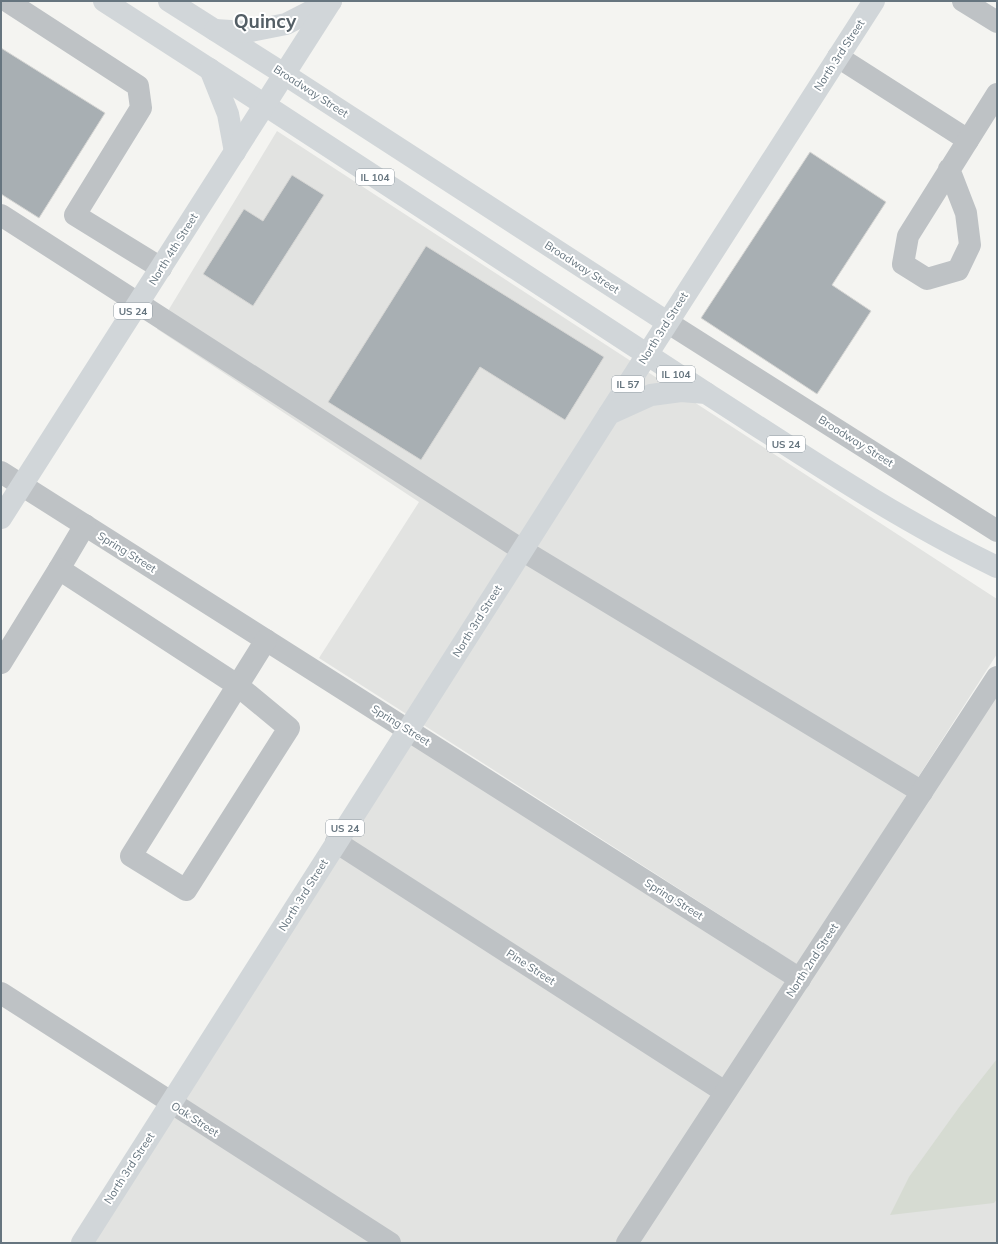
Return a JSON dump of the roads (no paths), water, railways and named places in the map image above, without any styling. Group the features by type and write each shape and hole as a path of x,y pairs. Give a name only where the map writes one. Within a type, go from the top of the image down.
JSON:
{"main road":[{"name":"IL 104","path":"104,1 265,104 706,393"},
{"name":"Broadway Street","path":"169,1 667,322"},
{"name":"North 4th Street","path":"1,518 331,1"},
{"path":"215,30 246,32 286,24 331,1"},
{"name":"North 3rd Street","path":"82,1243 667,322 874,1"},
{"path":"210,69 228,114 235,152"},
{"path":"609,414 651,395 681,391 706,393"},
{"name":"US 24","path":"706,393 866,496 997,567"}],"street":[{"path":"7,1 138,86 141,108 75,215 161,268"},
{"path":"963,1 997,22"},
{"path":"838,57 968,140"},
{"path":"949,169 997,94"},
{"path":"1,215 522,550 922,792"},
{"name":"Broadway Street","path":"667,322 997,531"},
{"name":"Spring Street","path":"1,472 800,979"},
{"path":"1,663 85,525"},
{"path":"59,569 237,685 289,728 186,890 131,856 237,685 266,640"},
{"name":"North 2nd Street","path":"627,1243 997,677"},
{"name":"Pine Street","path":"336,842 725,1092"},
{"name":"Oak Street","path":"1,993 390,1243"}],"district":[{"name":"Quincy","path":"265,21"}]}
